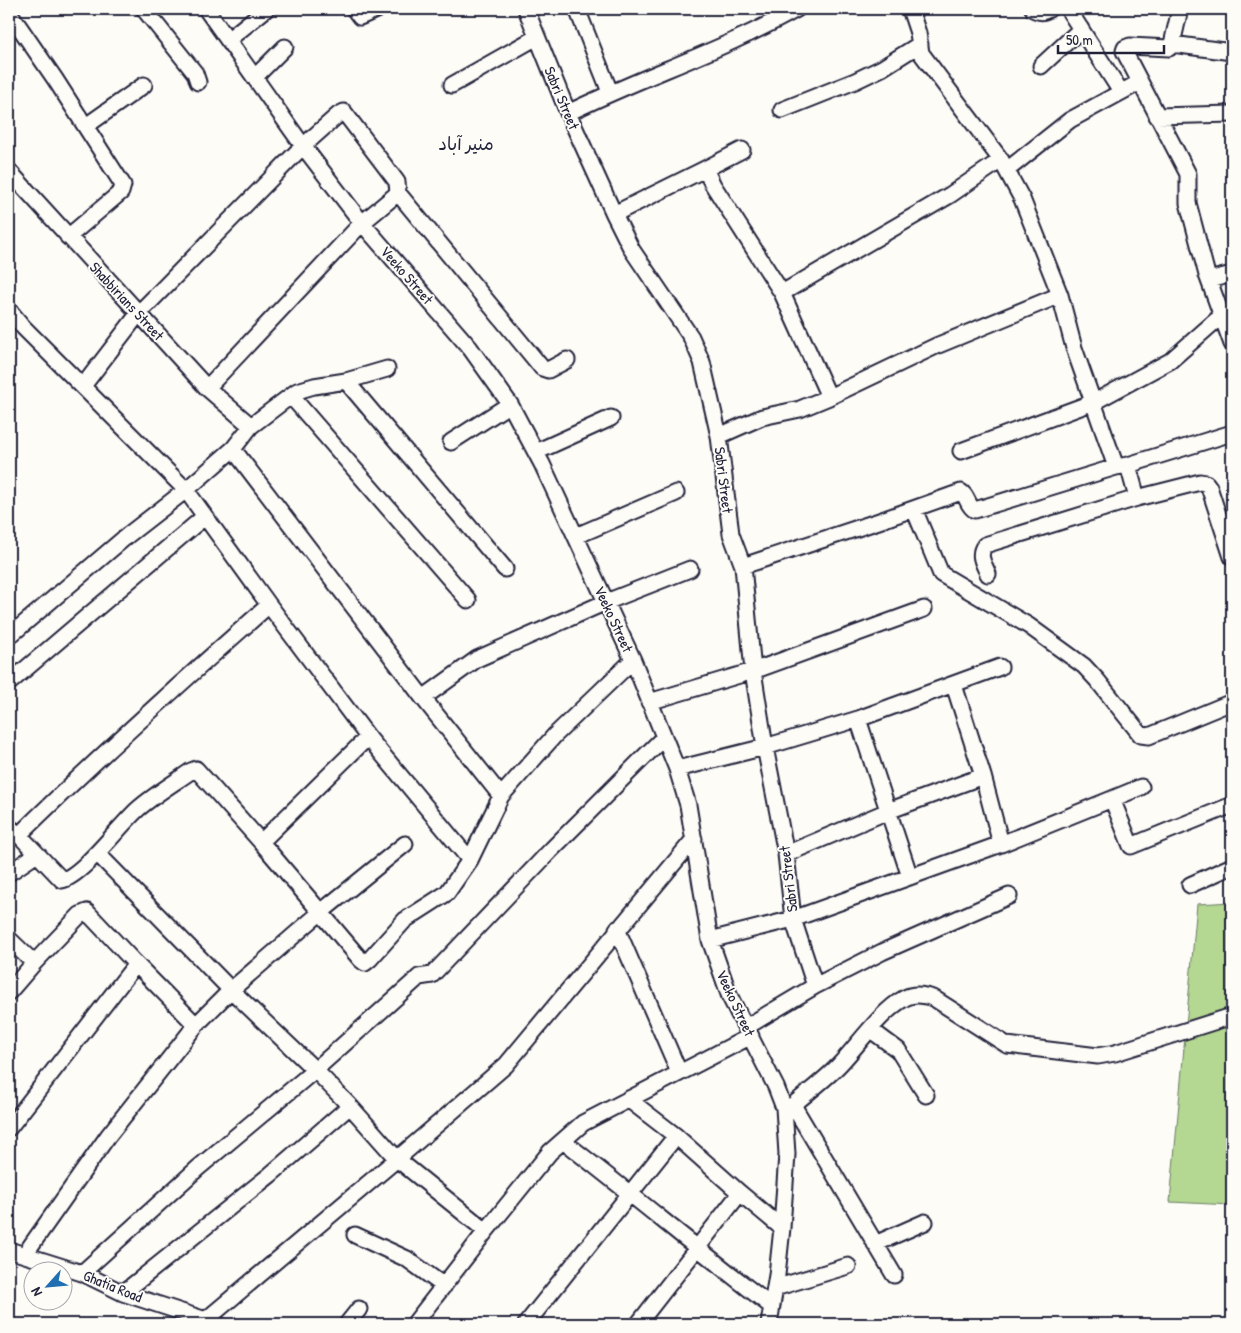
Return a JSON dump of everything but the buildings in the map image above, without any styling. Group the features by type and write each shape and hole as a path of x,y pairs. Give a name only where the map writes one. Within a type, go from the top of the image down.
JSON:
{"street":[{"path":"144,9 194,74 198,82"},
{"name":"Veeko Street","path":"206,9 304,146 362,223 470,348 510,404 536,452 633,660 677,769 688,805 710,940 730,997 788,1107 782,1228 769,1324"},
{"path":"229,39 266,9"},
{"path":"354,9 360,17 378,9"},
{"name":"Sabri Street","path":"526,9 568,113 614,214 632,250 691,337 702,362 719,436 731,534 743,566 753,671 765,747 786,854 793,919 815,986"},
{"path":"577,9 610,92"},
{"path":"568,113 610,92 762,28 796,9"},
{"path":"910,9 918,33 921,52 1004,165 1022,199 1060,295 1074,348 1094,402 1137,498"},
{"path":"1033,9 1044,12 1049,9"},
{"path":"1068,9 1121,92"},
{"path":"1180,9 1172,44 1169,48 1125,48 1124,51 1188,174 1188,204 1209,280 1232,344"},
{"path":"9,12 86,126 123,185 121,192 68,237"},
{"path":"1040,66 1081,29"},
{"path":"452,85 537,37"},
{"path":"782,110 855,81 882,68 920,44"},
{"path":"1172,44 1232,52"},
{"path":"255,77 285,47"},
{"path":"782,293 1004,165 1070,120 1140,82"},
{"path":"86,126 144,85"},
{"path":"83,386 139,313 304,146 338,115 344,112 396,182 398,193 542,368 548,370 568,360"},
{"path":"1157,116 1232,114"},
{"path":"614,214 742,150"},
{"path":"705,169 713,185 782,293 828,397"},
{"name":"Shabbirians Street","path":"9,171 207,388 251,426"},
{"path":"207,388 362,223 398,193"},
{"path":"1209,280 1232,274"},
{"path":"719,436 762,417 800,409 936,346 1060,295"},
{"path":"9,310 24,328 186,490 204,517 368,737 470,860"},
{"path":"961,451 1094,402 1170,361 1221,316"},
{"path":"9,631 14,633 128,535 186,490 233,448 251,426 297,391 346,381 387,369"},
{"path":"346,381 504,569"},
{"path":"291,396 468,600"},
{"path":"451,442 510,404"},
{"path":"536,452 611,418"},
{"path":"743,566 961,492 964,494 969,506 975,510 1232,433"},
{"path":"233,448 501,796"},
{"path":"988,574 981,556 981,551 985,545 1137,498 1200,482 1206,483 1232,557"},
{"path":"576,536 676,493"},
{"path":"914,509 941,574 1029,626 1084,666 1141,735 1149,736 1232,702"},
{"path":"9,683 204,517"},
{"path":"424,698 477,660 606,602 690,569"},
{"path":"269,605 14,831 62,880 69,878 96,853 139,808 196,769 365,963 405,920 447,893 470,860 501,796 555,735 633,660"},
{"path":"649,702 753,671 924,609"},
{"path":"677,769 765,747 858,720 1000,667"},
{"path":"954,684 983,776 1001,844"},
{"path":"858,720 910,877"},
{"path":"260,842 368,737"},
{"path":"82,1273 198,1168 315,1070 420,977 432,975 552,849 663,738"},
{"path":"786,854 888,811 983,776"},
{"path":"710,940 793,919 1001,844 1140,787"},
{"path":"1112,799 1131,846 1232,805"},
{"path":"212,1322 506,1065 617,929 694,839"},
{"path":"25,1254 108,1136 196,1025 231,990 321,912 406,844"},
{"path":"96,853 231,990 315,1070 397,1159 486,1231"},
{"path":"9,873 37,854"},
{"path":"1190,885 1232,866"},
{"path":"414,1324 550,1152 582,1123 679,1072 748,1031 815,986 882,952 1009,896"},
{"path":"9,992 80,915 87,912 196,1025"},
{"path":"617,929 679,1072"},
{"path":"9,939 34,963"},
{"path":"9,1128 136,964"},
{"path":"894,1275 788,1107 838,1066 889,1010 906,998 916,995 928,996 1007,1045 1098,1056 1124,1051 1232,1016"},
{"path":"871,1030 898,1050 926,1095"},
{"path":"628,1099 676,1136 782,1228"},
{"path":"122,1293 270,1176 350,1106"},
{"path":"526,1324 676,1136"},
{"path":"563,1141 771,1306"},
{"path":"638,1324 740,1193"},
{"path":"875,1244 925,1222"},
{"path":"355,1235 407,1259 444,1286"},
{"name":"Ghatia Road","path":"9,1250 82,1273 122,1293 212,1322"},
{"path":"775,1288 848,1266"},
{"path":"347,1324 359,1308"}],"green space":[{"path":"1232,902 1232,1205 1170,1202 1197,904"}],"district":[{"name":"منیر آباد","path":"466,143"}]}
